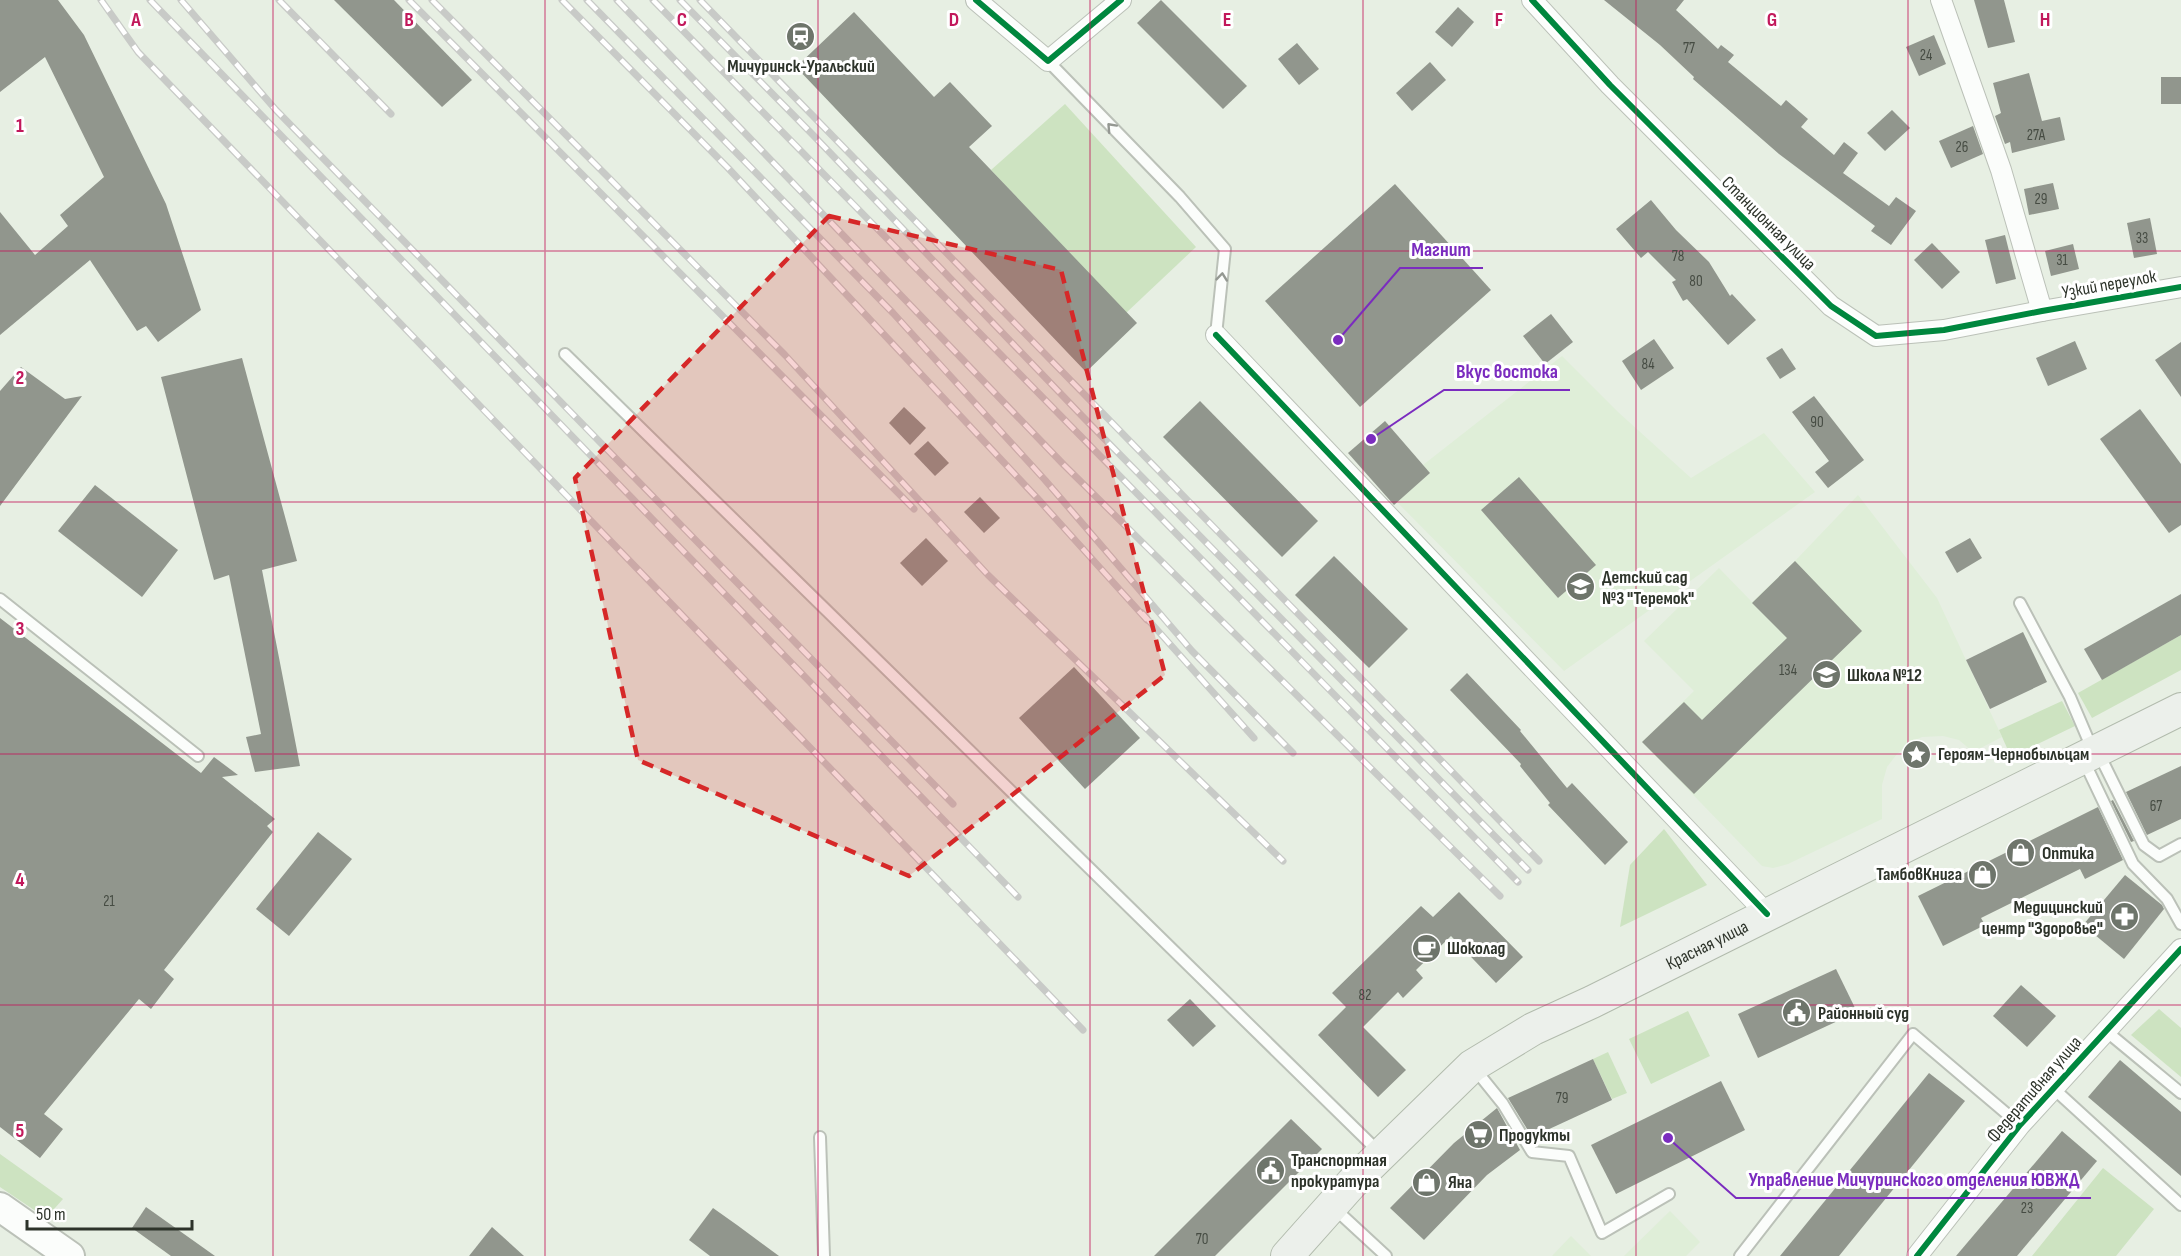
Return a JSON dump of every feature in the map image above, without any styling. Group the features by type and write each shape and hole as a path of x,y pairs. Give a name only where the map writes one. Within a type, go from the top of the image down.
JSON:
{"main road":[{"name":"Красная улица","path":"1287,1256 1382,1154 1472,1066 1533,1029 1806,897 2181,709"},
{"path":"0,1207 70,1256"}],"street":[{"path":"976,0 1048,61 1121,0"},
{"name":"Станционная улица","path":"1532,0 1610,84 1831,306 1876,336 1944,330 2042,311"},
{"name":"Узкий переулок","path":"1941,0 2001,170 2042,311 2181,287"},
{"path":"1216,335 1767,914"},
{"name":"Федеративная улица","path":"1917,1256 2020,1125 2181,949"}],"lane":[{"path":"1048,61 1180,198 1225,249 1216,335"},
{"path":"565,354 1382,1154"},
{"path":"0,599 198,756"},
{"path":"2020,603 2070,697 2133,864 2167,899 2181,924"},
{"path":"2092,754 2144,845 2159,856 2181,844"},
{"path":"2106,1031 2181,1093"},
{"path":"1740,1256 1913,1034 2020,1125"},
{"path":"1472,1066 1503,1104 1533,1152 1569,1156 1602,1233 1669,1194"},
{"path":"2053,1088 2181,1205"},
{"path":"820,1137 824,1256"},
{"path":"1332,1206 1386,1256"}],"highlighted area":[{"path":"829,216 1061,270 1165,675 909,876 638,760 575,478"}],"shaded area":[{"path":"1065,104 1196,247 1126,313 991,170"},
{"name":"Детский сад №3 \"Теремок\"","path":"1562,356 1618,412 1691,478 1764,433 1815,492 1564,671 1397,502 1430,473 1423,465"},
{"name":"Школа №12","path":"1858,495 1937,598 2002,737 1973,752 1959,740 1943,736 1922,737 1911,742 1887,767 1882,785 1882,819 1788,864 1773,868 1762,866 1642,742 1694,691 1644,641 1719,568 1752,602"},
{"path":"2181,635 2181,670 2092,718 2078,693"},
{"path":"2062,701 2075,726 2011,757 1999,730"},
{"path":"1664,829 1707,885 1620,927 1630,865"},
{"path":"2159,1009 2181,1028 2181,1077 2131,1035"},
{"path":"1688,1011 1710,1056 1651,1084 1629,1039"},
{"path":"1608,1052 1627,1093 1612,1099 1593,1059"},
{"path":"0,1154 63,1199 46,1218 0,1187"},
{"path":"2103,1168 2154,1209 2116,1256 2032,1256"},
{"path":"1670,1211 1700,1242 1686,1256 1624,1256"},
{"path":"1571,1236 1591,1256 1552,1256"}],"building":[{"path":"0,0 58,0 84,35 166,204 201,310 158,342 146,326 137,331 90,260 0,335 0,212 35,255 68,226 60,215 104,177 45,57 0,92"},
{"path":"334,0 394,0 472,80 442,107"},
{"path":"1161,0 1247,86 1223,109 1137,23"},
{"path":"1604,0 1684,0 1676,10 1718,49 1721,45 1734,55 1728,62 1781,106 1786,100 1808,119 1801,127 1834,155 1844,142 1858,153 1843,173 1889,206 1896,197 1916,211 1891,245 1871,231 1875,226 1779,154 1693,79 1694,77 1660,45"},
{"path":"1974,0 2004,0 2015,42 1988,48"},
{"path":"1458,7 1474,22 1452,47 1435,32"},
{"name":"Мичуринск-Уральский","path":"854,12 934,97 950,82 992,126 969,147 1137,323 1086,372 796,67"},
{"path":"1934,35 1946,64 1919,76 1906,47"},
{"path":"1297,43 1319,69 1299,85 1278,59"},
{"path":"1430,62 1446,80 1412,111 1396,93"},
{"path":"2029,73 2042,121 2060,117 2065,140 2012,153 2010,142 2005,144 1995,116 2001,113 1993,83"},
{"path":"2161,77 2181,77 2181,104 2161,104"},
{"path":"1892,110 1910,128 1885,151 1867,133"},
{"path":"1973,126 1983,154 1951,168 1939,141"},
{"path":"2053,183 2059,209 2029,215 2024,189"},
{"path":"1395,184 1491,290 1360,407 1265,301"},
{"path":"1651,200 1676,230 1709,262 1730,296 1732,294 1756,320 1728,345 1687,299 1683,301 1672,282 1676,280 1648,252 1641,258 1616,229"},
{"path":"2150,218 2157,254 2134,258 2127,223"},
{"path":"2005,235 2016,279 1996,284 1985,240"},
{"path":"1932,243 1960,272 1942,289 1914,260"},
{"path":"2073,244 2079,269 2051,276 2045,251"},
{"path":"1551,314 1573,342 1545,364 1523,336"},
{"path":"1654,339 1674,368 1641,390 1622,361"},
{"path":"2075,341 2087,369 2048,386 2036,358"},
{"path":"2181,342 2181,397 2155,360"},
{"path":"1782,348 1796,369 1780,379 1766,358"},
{"path":"242,358 297,561 262,570 300,766 255,772 246,737 261,734 229,575 214,580 161,377"},
{"path":"21,367 65,399 82,396 0,506 0,391"},
{"path":"1814,396 1864,460 1828,488 1815,472 1829,461 1792,412"},
{"path":"1200,401 1318,521 1282,557 1163,437"},
{"path":"904,407 926,428 910,445 889,423"},
{"path":"2140,409 2181,464 2181,525 2169,533 2100,439"},
{"path":"1385,421 1430,473 1394,505 1348,453"},
{"path":"928,441 949,463 935,476 914,454"},
{"path":"1519,477 1596,565 1558,598 1481,510"},
{"path":"95,485 178,550 142,597 58,531"},
{"path":"980,497 1000,518 984,533 964,512"},
{"path":"926,538 948,561 922,586 900,563"},
{"path":"1970,538 1982,558 1957,573 1945,552"},
{"path":"1334,556 1408,629 1369,668 1295,595"},
{"path":"1795,561 1862,631 1694,794 1642,742 1684,702 1702,720 1787,638 1752,603"},
{"path":"2181,594 2181,635 2102,680 2084,649"},
{"path":"0,618 201,773 214,757 238,775 222,777 275,819 267,826 273,832 164,970 174,979 151,1009 139,999 44,1114 63,1129 40,1158 0,1127"},
{"path":"2023,632 2047,682 1990,709 1966,660"},
{"path":"1074,667 1140,738 1085,789 1019,718"},
{"path":"1467,673 1521,730 1567,788 1572,783 1628,842 1605,865 1548,805 1550,803 1520,766 1521,764 1450,690"},
{"path":"2181,766 2181,819 2147,835 2126,792"},
{"path":"2113,800 2134,841 2131,842 2111,801"},
{"path":"2098,807 2123,860 2085,879 2080,869 1981,918 1985,925 1943,946 1918,896"},
{"path":"318,832 352,859 289,936 256,909"},
{"name":"Медицинский центр \"Здоровье\"","path":"2125,875 2164,909 2124,959 2083,925"},
{"path":"1459,892 1523,957 1496,983 1451,936 1416,970 1423,978 1403,998 1398,992 1363,1027 1406,1070 1378,1097 1318,1035 1346,1007 1332,993 1421,906 1433,917"},
{"name":"Районный суд","path":"1836,969 1857,1012 1758,1058 1738,1014"},
{"path":"2021,985 2056,1016 2027,1047 1993,1016"},
{"path":"1190,999 1216,1026 1193,1047 1167,1020"},
{"path":"1593,1059 1612,1100 1532,1137 1508,1098"},
{"path":"2120,1060 2181,1112 2181,1176 2088,1097"},
{"path":"1929,1073 1965,1101 1839,1256 1780,1256"},
{"path":"1721,1081 1745,1130 1616,1194 1591,1145"},
{"path":"1497,1108 1520,1150 1487,1175 1424,1240 1390,1208 1454,1143"},
{"path":"1291,1119 1322,1149 1215,1256 1154,1256"},
{"path":"2062,1131 2097,1161 2017,1256 1956,1256"},
{"path":"146,1207 215,1256 171,1256 132,1228"},
{"path":"713,1208 779,1256 710,1256 689,1240"},
{"path":"492,1227 524,1256 469,1256"}],"railway":[{"path":"101,0 138,52 1083,1030"},
{"path":"150,0 1018,897"},
{"path":"181,0 276,110 953,804"},
{"path":"279,0 391,114"},
{"path":"409,0 914,509"},
{"path":"432,0 785,355 988,575 1283,861"},
{"path":"562,0 728,168 1038,499 1147,620"},
{"path":"587,0 893,313 1045,480 1192,651 1293,753"},
{"path":"617,0 1064,465 1500,896"},
{"path":"653,0 1518,882"},
{"path":"680,0 813,135 1084,418 1528,870"},
{"path":"700,0 1539,861"},
{"path":"1142,613 1254,738"}],"cycle path":[{"path":"976,0 1048,61 1121,0"},
{"path":"1532,0 1610,85 1831,306 1876,336 1944,330 2181,287"},
{"path":"1216,335 1767,914"},
{"path":"1917,1256 2020,1125 2181,949"}],"place":[{"name":"Мичуринск-Уральский","path":"801,37"},
{"name":"Магнит","path":"1338,340"},
{"name":"Вкус востока","path":"1371,439"},
{"name":"Детский сад №3 \"Теремок\"","path":"1581,587"},
{"name":"Школа №12","path":"1826,675"},
{"name":"Героям-Чернобыльцам","path":"1917,754"},
{"name":"Оптика","path":"2021,853"},
{"name":"ТамбовКнига","path":"1983,874"},
{"name":"Медицинский центр \"Здоровье\"","path":"2124,917"},
{"name":"Шоколад","path":"1426,948"},
{"name":"Районный суд","path":"1797,1013"},
{"name":"Продукты","path":"1478,1135"},
{"name":"Управление Мичуринского отделения ЮВЖД","path":"1668,1138"},
{"name":"Транспортная прокуратура","path":"1270,1170"},
{"name":"Яна","path":"1427,1182"}]}
